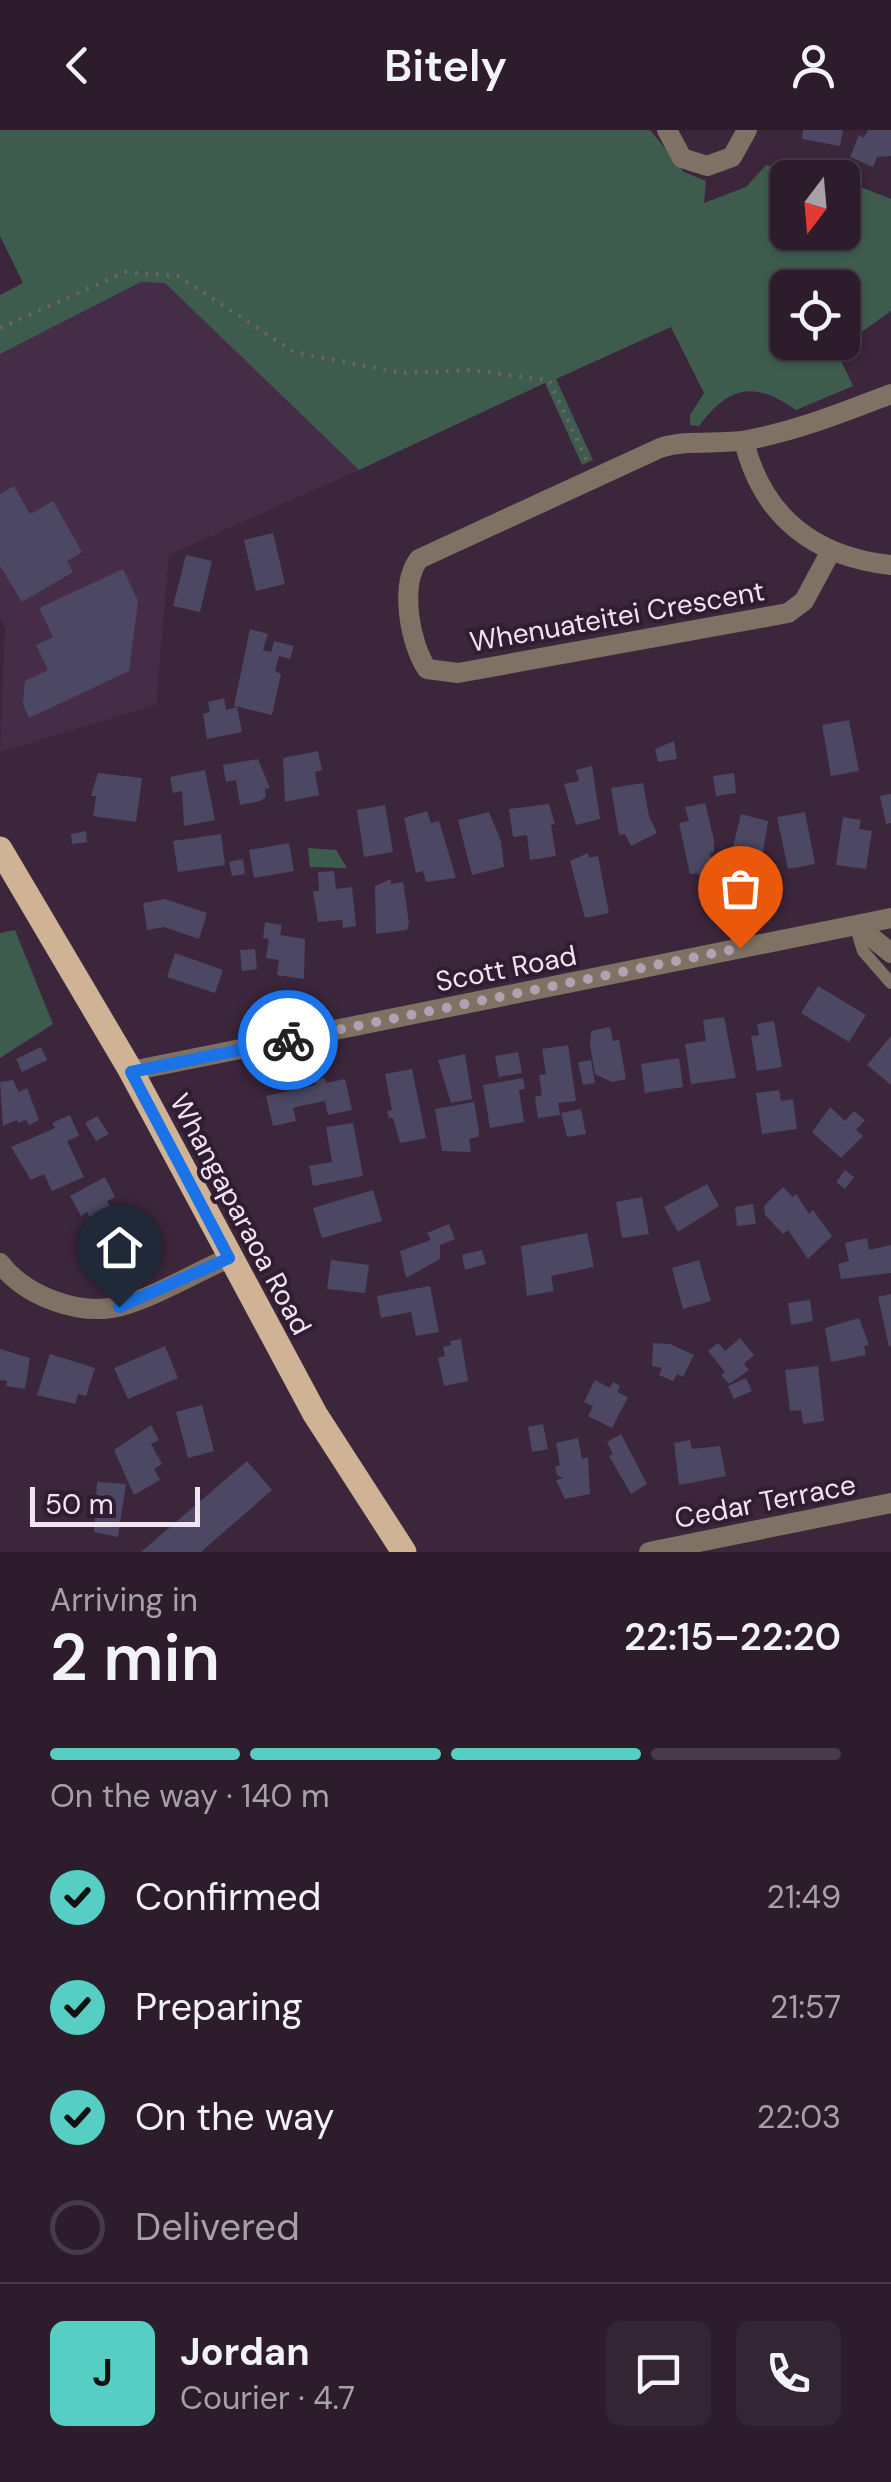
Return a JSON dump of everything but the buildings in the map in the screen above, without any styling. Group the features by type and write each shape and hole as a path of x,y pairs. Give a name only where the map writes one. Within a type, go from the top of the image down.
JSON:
{"main road":[{"name":"Whangaparaoa Road","path":"0,849 131,1072 229,1258 354,1480 404,1552"}],"street":[{"path":"666,130 682,158 707,166 732,157 741,148 747,130"},
{"name":"Whenuateitei Crescent","path":"830,551 804,601 788,613 458,673 427,669 418,654 408,582 419,559 682,442 744,440 804,426 891,394"},
{"path":"744,440 752,476 765,499 830,551 891,565"},
{"name":"Scott Road","path":"131,1072 891,918"},
{"path":"856,925 891,953"},
{"path":"0,1263 24,1286 64,1304 119,1307 229,1258"},
{"name":"Cedar Terrace","path":"649,1552 891,1503"}],"lane":[{"path":"856,925 863,951 891,984"}],"path":[{"path":"0,328 125,272 178,276 294,352 402,373 470,370 549,380 595,478"}],"shaded area":[{"path":"141,282 165,283 359,470 169,555 156,705 0,752 5,627 0,618 0,354"}],"green space":[{"path":"0,130 650,130 684,172 706,181 704,203 746,187 766,165 770,166 770,250 860,250 860,187 891,199 891,311 860,333 860,270 770,270 770,360 841,360 853,386 796,410 767,394 743,392 721,402 699,426 690,425 690,415 704,393 671,327 556,379 593,460 582,465 545,383 359,470 165,283 141,282 0,354 0,295 23,283 0,236"},
{"path":"308,848 336,850 347,868 310,867"},
{"path":"15,930 53,1024 0,1058 0,933"}],"way so far":[{"path":"288,1040 740,948"}],"route":[{"path":"119,1307 229,1258 131,1072 288,1040"}]}
